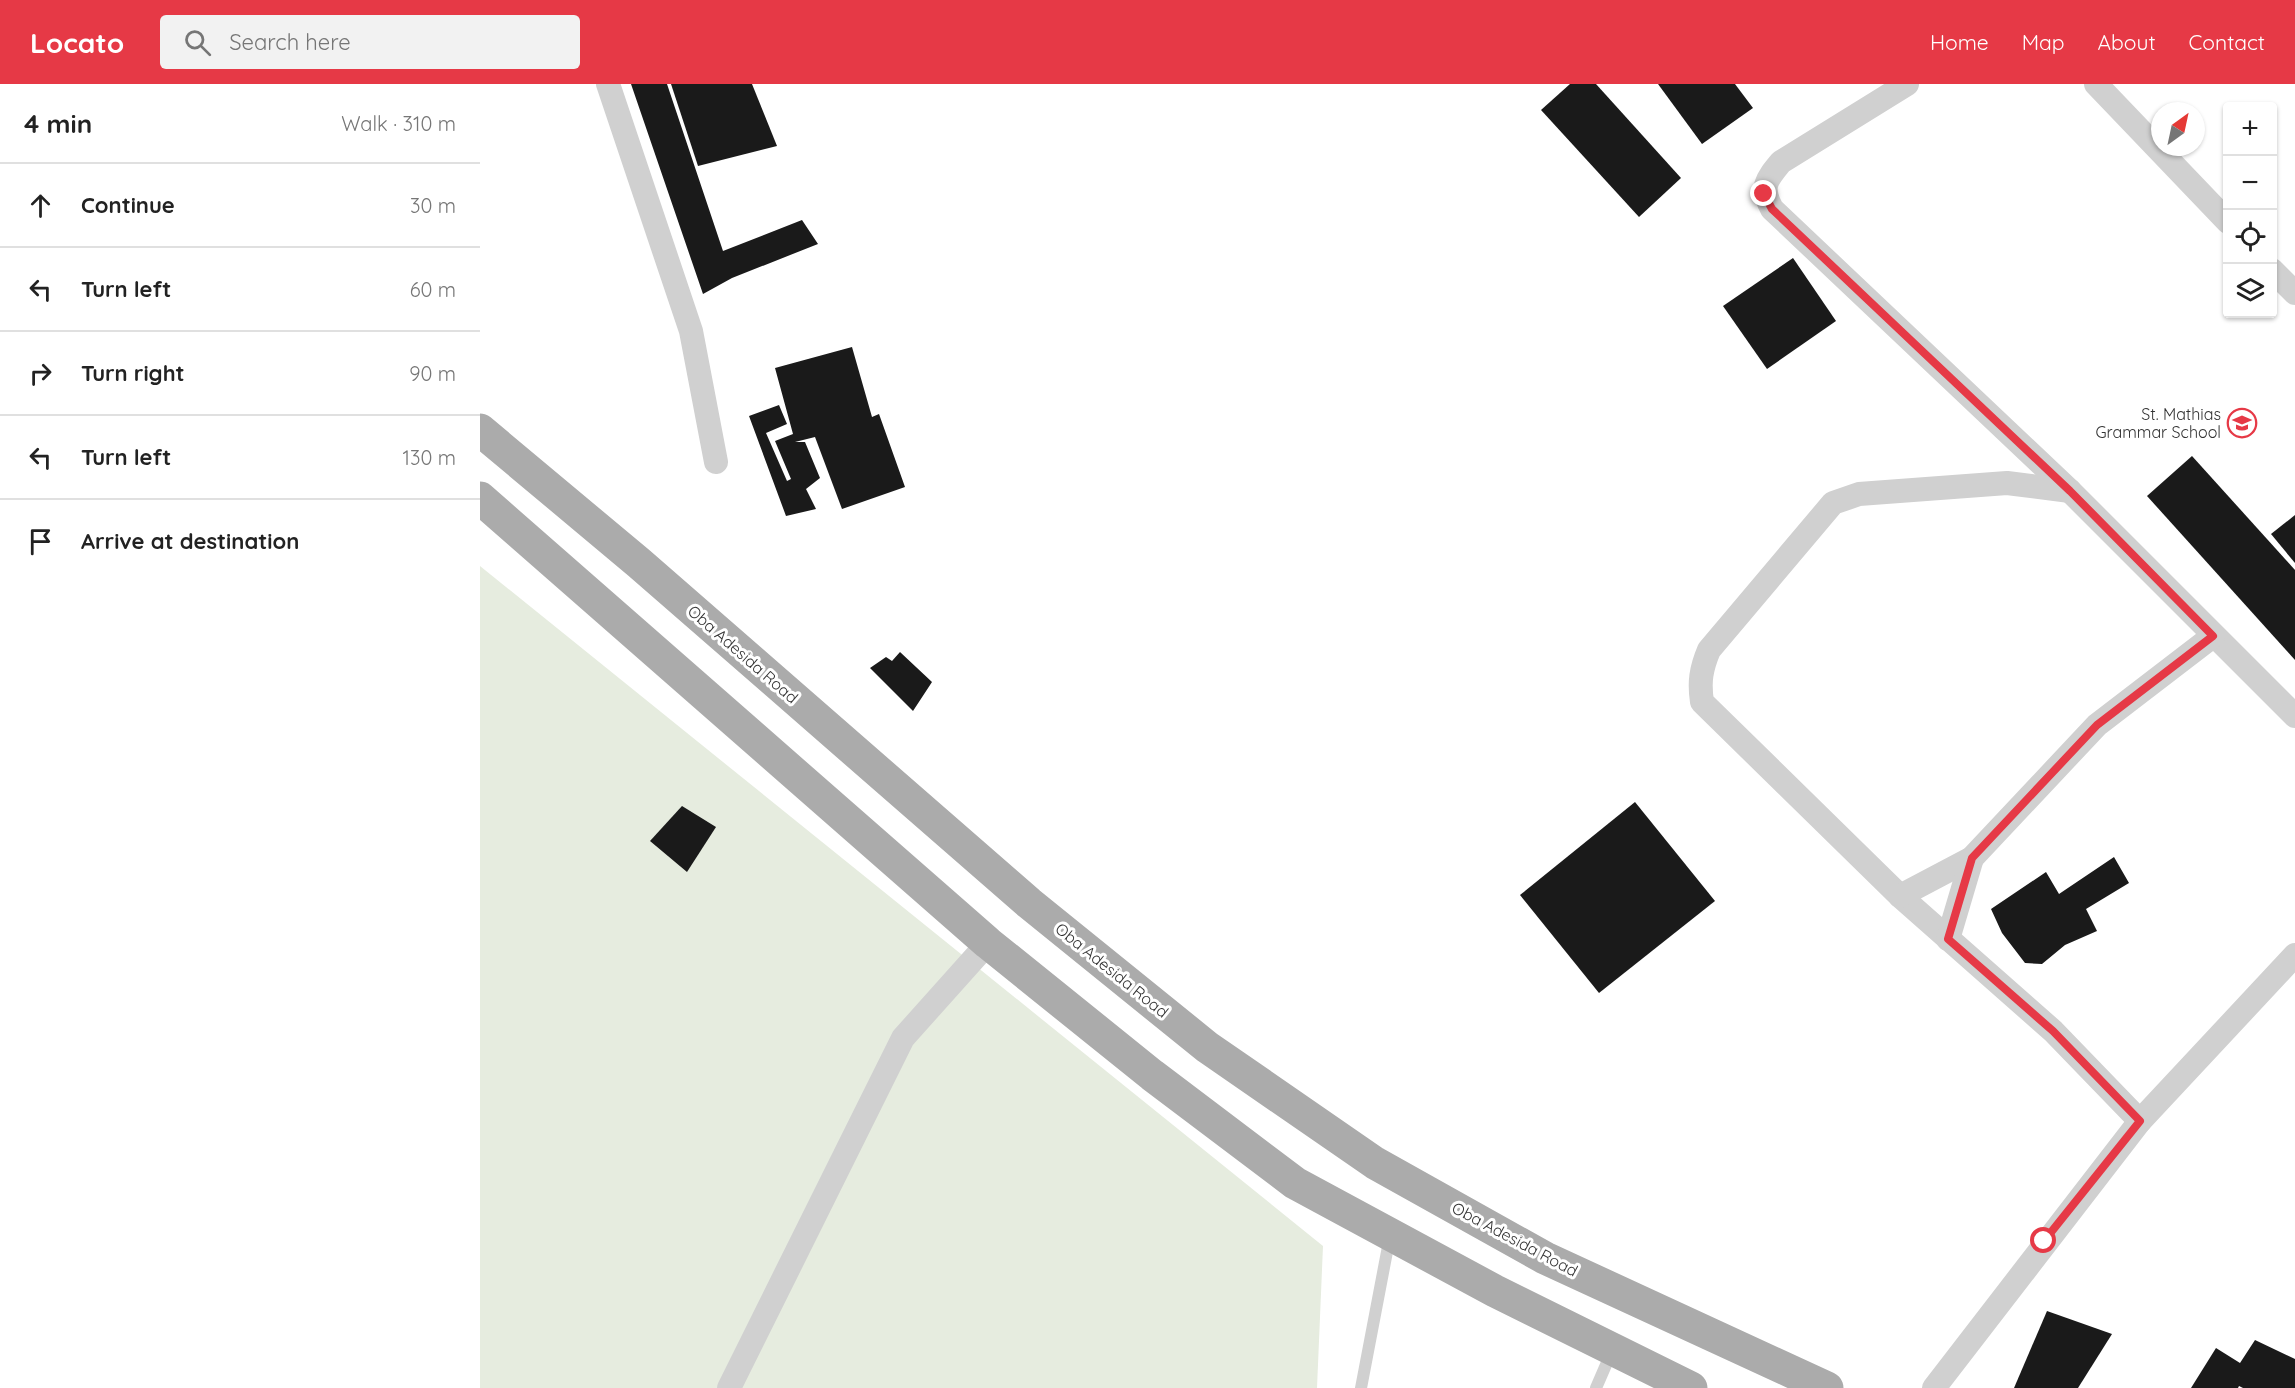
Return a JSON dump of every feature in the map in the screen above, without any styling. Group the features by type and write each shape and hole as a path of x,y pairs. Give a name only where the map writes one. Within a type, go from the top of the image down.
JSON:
{"main road":[{"name":"Oba Adesida Road","path":"480,430 639,563 1029,903 1207,1047 1375,1162 1545,1258 1827,1388"},
{"path":"480,498 988,943 1152,1075 1295,1183 1495,1291 1691,1388"}],"street":[{"path":"608,84 691,331 716,462"},
{"path":"1907,84 1781,162 1768,178 1764,194 1772,209 2070,491 2295,716"},
{"path":"2096,84 2223,217"},
{"path":"2277,275 2295,293"},
{"path":"2070,491 2007,483 1859,494 1833,503 1709,650 1700,672 1702,702 1900,896 2053,1031 2140,1121"},
{"path":"1900,896 1972,858 2097,725 2213,636"},
{"path":"1948,939 1972,858"},
{"path":"729,1388 903,1038 988,943"},
{"path":"1934,1388 2140,1121 2295,955"}],"lane":[{"path":"1361,1388 1390,1235"},
{"path":"1596,1388 1613,1349"}],"shaded area":[{"path":"480,566 1323,1246 1317,1388 480,1388"}],"building":[{"path":"631,84 667,84 723,251 802,220 818,244 732,278 703,294"},
{"path":"671,84 752,84 777,146 698,166"},
{"path":"1570,84 1596,84 1681,178 1639,217 1541,110"},
{"path":"1658,84 1735,84 1753,108 1702,144"},
{"path":"1793,258 1836,321 1767,369 1723,306"},
{"path":"852,347 872,417 879,414 905,487 842,509 815,437 795,442 805,442 820,478 806,489 816,509 786,516 749,416 779,405 787,424 766,433 787,481 791,479 775,441 793,434 775,368"},
{"path":"2192,456 2295,570 2295,660 2147,496"},
{"path":"2295,515 2295,563 2271,534"},
{"path":"900,652 932,682 913,711 870,668 886,657 892,661"},
{"path":"1635,802 1715,901 1599,993 1520,895"},
{"path":"682,806 716,827 687,872 650,841"},
{"path":"2114,857 2129,883 2086,909 2097,931 2065,945 2042,964 2025,963 2002,933 1991,909 2046,872 2059,894"},
{"path":"2047,1311 2112,1334 2078,1388 2014,1388"},
{"path":"2255,1340 2295,1359 2295,1388 2243,1388 2239,1386 2238,1388 2191,1388 2216,1348 2240,1363"}],"place":[{"name":"St. Mathias Grammar School","path":"2242,423"}],"route":[{"path":"1764,194 1772,209 2070,491 2213,636 2097,725 1972,858 1948,939 2053,1031 2140,1121 2044,1241"}]}
